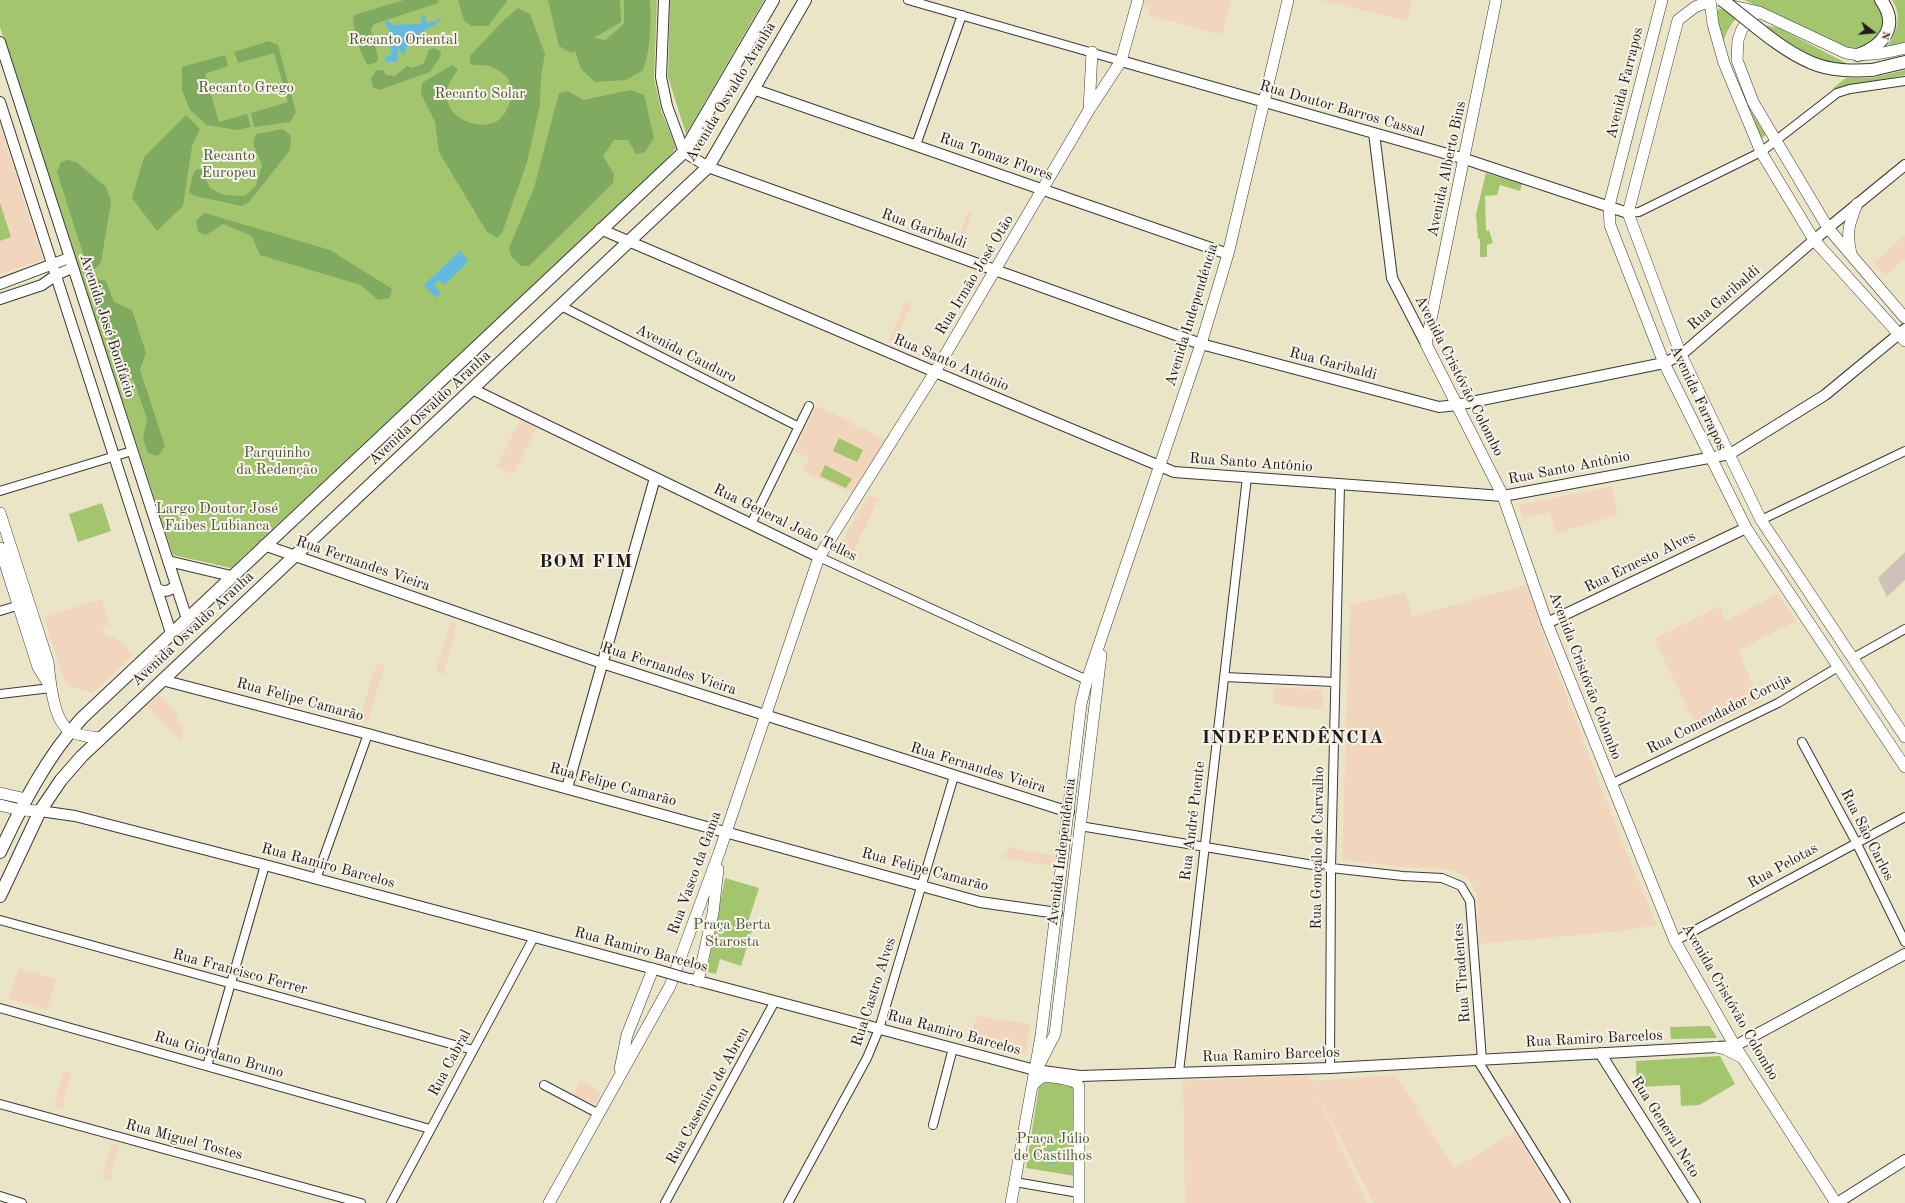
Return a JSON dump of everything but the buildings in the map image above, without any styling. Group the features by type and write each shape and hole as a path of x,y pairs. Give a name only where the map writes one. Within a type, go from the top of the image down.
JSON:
{"main road":[{"name":"Avenida Osvaldo Aranha","path":"0,852 23,804 70,731 231,576 684,152 773,0"},
{"name":"Avenida Osvaldo Aranha","path":"0,896 40,811 61,780 100,738 708,168 805,0"},
{"name":"Rua Irmão José Otão","path":"819,557 934,372 1089,110 1121,61 1138,0"},
{"name":"Avenida Independência","path":"1011,1203 1036,1070 1057,913 1082,704 1087,680 1200,344 1228,254 1288,0"},
{"name":"Avenida Alberto Bins","path":"1426,344 1465,159 1496,0"},
{"name":"Avenida Farrapos","path":"1662,0 1609,206 1610,225 1664,363 1709,457 1746,528 1905,767"},
{"path":"1628,213 1678,20 1695,7 1714,0 1760,12 1846,53 1858,55 1880,54 1905,48"},
{"path":"1714,0 1786,48 1812,63 1838,69 1872,70 1905,62"},
{"path":"1714,0 1713,24 1724,63 1761,152 1814,240 1903,335"},
{"path":"1858,55 1870,51 1885,37 1889,27 1889,16 1886,6 1881,0"},
{"path":"1760,12 1750,18 1742,29 1738,40 1737,60 1753,102 1828,228 1905,318"},
{"path":"1089,110 1092,52"},
{"path":"1779,182 1794,194 1813,224 1828,228"},
{"path":"1852,256 1847,238 1848,226 1857,204"},
{"name":"Avenida Farrapos","path":"1628,213 1681,355 1761,520 1905,737"},
{"name":"Avenida Cristóvão Colombo","path":"1426,344 1502,496 1547,623 1675,941 1742,1058 1836,1203"},
{"path":"0,513 24,604 38,667 51,688 60,722 70,731 100,738"},
{"path":"0,548 24,604"},
{"name":"Rua Vasco da Gama","path":"549,1203 670,986 719,853 819,557"},
{"name":"Avenida Independência","path":"1036,1070 1055,1034 1104,633"},
{"name":"Rua Ramiro Barcelos","path":"0,793 40,811"},
{"name":"Rua Ramiro Barcelos","path":"0,805 23,804"},
{"path":"693,980 713,913 719,853"},
{"path":"617,1081 627,1035 656,970"},
{"path":"1716,1047 1725,1048 1742,1058"},
{"path":"1033,1085 1045,1077 1073,1080 1078,1083 1080,1088 1079,1198"}],"street":[{"path":"664,0 661,76 667,106 684,152"},
{"name":"Rua Doutor Barros Cassal","path":"908,0 962,14 1465,159 1628,213"},
{"path":"916,145 962,14"},
{"name":"Avenida José Bonifácio","path":"0,42 3,61 187,618"},
{"path":"1628,213 1639,212 1761,152 1837,93 1850,89 1905,81"},
{"name":"Rua Tomaz Flores","path":"753,89 1228,254"},
{"path":"0,102 171,633"},
{"name":"Avenida Cristóvão Colombo","path":"1374,133 1392,278 1426,344"},
{"name":"Rua Garibaldi","path":"684,152 708,168 1200,344 1439,407 1457,406 1664,363 1681,355 1828,228 1905,165"},
{"name":"Rua Santo Antônio","path":"600,229 934,372 1174,472 1502,496 1730,454 1825,395 1903,335"},
{"path":"0,284 69,258"},
{"path":"0,299 42,285 72,268"},
{"name":"Avenida Cauduro","path":"561,306 799,427"},
{"name":"Rua General João Telles","path":"472,389 819,557 1087,680"},
{"path":"751,524 809,406"},
{"path":"0,491 132,451"},
{"path":"1761,520 1905,451"},
{"name":"Rua André Puente","path":"1179,1072 1204,846 1248,477"},
{"path":"567,788 655,478"},
{"name":"Rua Gonçalo de Carvalho","path":"1330,1068 1331,868 1340,484"},
{"name":"Rua Ernesto Alves","path":"1547,623 1746,528"},
{"name":"Rua Fernandes Vieira","path":"264,545 294,557 602,663 1069,812"},
{"path":"168,561 231,576"},
{"path":"157,589 164,592 171,590 176,585"},
{"path":"0,610 24,604"},
{"path":"1853,658 1905,630"},
{"name":"Rua Comendador Coruja","path":"1611,784 1778,703 1838,667"},
{"path":"1224,677 1335,682"},
{"name":"Rua Felipe Camarão","path":"162,680 567,788 980,902 1057,913"},
{"path":"0,694 51,688"},
{"path":"316,879 368,734"},
{"name":"Rua São Carlos","path":"1802,742 1856,842 1905,942"},
{"name":"Rua Castro Alves","path":"788,1203 867,1058 879,1029 954,776"},
{"name":"Rua Ramiro Barcelos","path":"40,811 75,816 265,865 1036,1070 1080,1076 1330,1068 1735,1046 1905,954"},
{"name":"Rua Pelotas","path":"1675,941 1856,842 1905,817"},
{"path":"1080,826 1331,868"},
{"path":"206,1066 265,865"},
{"name":"Rua Tiradentes","path":"1331,868 1403,876 1442,878 1461,886 1470,901 1484,1072 1566,1203"},
{"name":"Rua Francisco Ferrer","path":"0,920 473,1050"},
{"name":"Rua Cabral","path":"391,1203 534,937"},
{"name":"Rua Casemiro de Abreu","path":"665,1203 776,1002"},
{"name":"Rua Giordano Bruno","path":"0,1008 430,1129"},
{"path":"933,1125 953,1048"},
{"path":"1610,1068 1613,1052"},
{"name":"Rua General Neto","path":"1600,1053 1695,1203"},
{"path":"1080,1076 1080,1088"},
{"path":"544,1085 599,1114"},
{"name":"Rua Miguel Tostes","path":"0,1104 361,1203"},
{"path":"1836,1203 1905,1160"},
{"path":"1015,1182 1079,1198"},
{"path":"0,1196 22,1203"}],"shaded area":[{"path":"1124,0 1232,0 1222,35 1148,15 1150,7"},
{"path":"1320,0 1412,0 1407,21"},
{"path":"0,125 43,260 0,274"},
{"path":"968,212 973,213 960,247 955,246"},
{"path":"1905,235 1905,259 1885,276 1874,263"},
{"path":"906,301 912,303 894,344 888,341"},
{"path":"816,406 855,423 854,426 865,429 886,440 852,493 803,471 809,458 795,451"},
{"path":"520,419 537,427 513,475 497,466"},
{"path":"1612,486 1618,515 1556,533 1550,512 1523,519 1518,505"},
{"path":"869,495 879,499 849,560 835,553"},
{"path":"1905,552 1905,580 1887,597 1878,578"},
{"path":"1528,584 1543,633 1579,729 1620,836 1657,925 1621,931 1479,944 1477,896 1471,881 1453,870 1414,868 1342,860 1350,605 1406,592 1412,617"},
{"path":"1778,594 1796,621 1738,651 1761,702 1699,732 1654,639 1720,606 1726,621"},
{"path":"102,599 110,625 103,627 103,632 122,642 133,655 93,693 66,685 44,617"},
{"path":"450,622 457,624 444,674 436,672"},
{"path":"377,663 385,665 367,723 359,720"},
{"path":"1274,687 1323,690 1323,710 1274,704"},
{"path":"159,695 178,716 176,721 184,730 180,741 147,705"},
{"path":"1009,846 1021,850 1056,856 1054,866 1001,858 1002,854 1006,855"},
{"path":"19,968 56,979 47,1010 9,999"},
{"path":"977,1016 1030,1024 1026,1054 970,1039"},
{"path":"64,1071 71,1074 62,1108 54,1106"},
{"path":"1307,1075 1310,1081 1395,1075 1455,1168 1515,1132 1558,1203 1374,1203 1312,1085 1367,1203 1185,1203 1183,1081"},
{"path":"580,1081 601,1092 595,1105 573,1094"},
{"path":"112,1144 119,1146 110,1180 102,1178"}],"green space":[{"path":"0,0 657,0 654,78 661,110 676,148 667,159 231,568 173,555 0,27"},
{"path":"404,0 439,0 438,3 374,24 371,29 378,58 377,62 368,65 362,55 357,41 353,20 354,15"},
{"path":"458,0 508,0 488,26 471,26 464,20"},
{"path":"548,0 620,0 621,22 594,38 605,40 624,24 624,0 650,0 650,35 648,53 643,70 626,80 595,82 581,69 575,51 571,53 559,46"},
{"path":"670,0 764,0 686,134 668,77"},
{"path":"1744,0 1876,0 1885,18 1882,36 1859,50 1847,48"},
{"path":"1892,0 1905,0 1905,43 1886,48 1896,31 1898,18"},
{"path":"518,8 530,14 545,54 541,76 540,105 527,162 502,233 497,238 487,232 439,152 435,122 421,94 422,83 452,65 458,69 449,85 447,100 455,114 461,119 477,124 485,125 499,120 507,110 511,97 508,79 492,67 470,64 470,56 502,22"},
{"path":"1719,8 1738,16 1726,34 1724,40 1724,50 1732,75 1766,135 1758,141 1726,62 1715,17"},
{"path":"1763,25 1779,28 1848,64 1824,60 1802,52 1782,40"},
{"path":"269,41 278,45 296,112 290,122 254,127 251,113 288,102 274,53 238,63 234,52"},
{"path":"434,48 441,52 440,57 430,72 379,90 373,87 371,78 377,70 383,70 386,75 395,76 407,66 413,68 424,63 429,50"},
{"path":"225,55 228,66 205,74 219,122 247,114 251,127 237,130 207,125 190,110 182,90 182,67"},
{"path":"1905,70 1905,75 1832,89 1846,78 1871,78"},
{"path":"630,90 644,95 654,138 645,152 636,154 628,140 614,140 603,156 614,174 613,183 529,266 521,266 511,256 509,248 534,188 559,93 567,91 584,100"},
{"path":"186,115 200,129 192,146 183,206 157,231 132,198 144,157"},
{"path":"283,129 291,136 290,150 249,202 242,206 195,196 189,192 193,174 197,169 202,170 210,188 224,195 245,196 256,185 262,165 253,144 256,134"},
{"path":"68,160 76,162 106,187 111,202 101,262 95,269 87,266 57,172 61,162"},
{"path":"1486,173 1522,184 1520,191 1500,185 1497,195 1485,196 1486,231 1489,230 1493,243 1487,245 1487,257 1480,257 1480,239 1478,239 1476,214"},
{"path":"0,203 11,237 0,241"},
{"path":"205,213 330,250 392,289 390,298 378,300 361,285 260,255 252,236 223,224 206,235 198,232 196,221"},
{"path":"97,279 106,281 114,302 132,310 146,353 140,370 165,446 158,456 148,453 143,438 147,419 134,381 119,371 92,287"},
{"path":"839,438 863,450 857,462 833,451"},
{"path":"825,465 852,479 846,488 820,476"},
{"path":"102,503 111,531 78,542 69,514"},
{"name":"Praça Berta Starosta","path":"725,878 759,888 747,925 753,927 741,966 720,959 716,974 707,972"},
{"path":"1710,1026 1717,1038 1671,1039 1670,1027"},
{"path":"1720,1056 1735,1084 1699,1105 1681,1106 1680,1085 1637,1087 1636,1061"},
{"name":"Praça Júlio de Castilhos","path":"1045,1081 1070,1084 1076,1091 1075,1176 1026,1168 1039,1087"}],"water":[{"path":"426,16 426,22 431,22 444,16 435,25 423,31 423,33 420,32 418,35 413,34 412,37 404,37 403,39 413,40 406,47 404,56 398,48 397,62 386,62 385,58 392,54 388,42 382,45 381,40 388,39 389,28 384,23 388,20 392,25 420,24 422,19 420,17"},
{"path":"460,251 469,261 444,285 439,280 434,285 441,293 436,298 424,285"},
{"path":"1051,1150 1056,1152 1058,1157 1056,1162 1051,1164 1046,1162 1044,1157 1046,1152"}],"district":[{"name":"BOM FIM","path":"586,562"},
{"name":"INDEPENDÊNCIA","path":"1293,738"}],"park label":[{"name":"Recanto Oriental","path":"403,40"},
{"name":"Recanto Grego","path":"246,88"},
{"name":"Recanto Solar","path":"480,94"},
{"name":"Recanto Europeu","path":"229,164"},
{"name":"Parquinho da Redenção","path":"277,462"},
{"name":"Largo Doutor José Faibes Lubianca","path":"217,518"}]}
